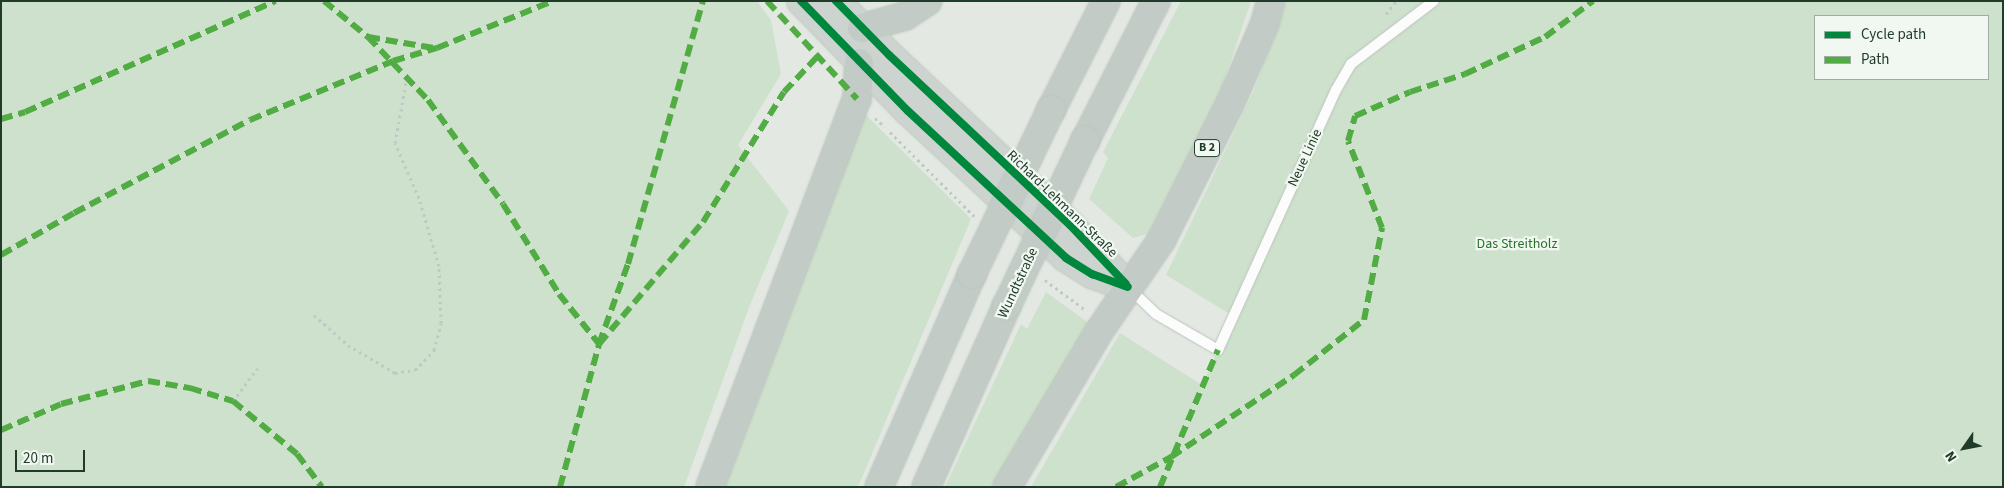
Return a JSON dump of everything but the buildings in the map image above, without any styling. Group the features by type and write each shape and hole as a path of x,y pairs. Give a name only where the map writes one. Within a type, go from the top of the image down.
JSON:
{"highway":[{"path":"862,28 905,16 928,1"},
{"path":"879,487 972,274 1106,1"},
{"name":"Wundtstraße","path":"926,487 1007,305 1085,141 1156,1"},
{"name":"B 2","path":"1007,487 1128,287 1162,239 1221,121 1265,23 1271,1"},
{"path":"710,487 857,100 859,62"}],"main road":[{"name":"Richard-Lehmann-Straße","path":"801,1 859,62 1066,258 1092,274 1128,287"},
{"name":"Richard-Lehmann-Straße","path":"836,1 862,28 1075,230 1128,287"}],"lane":[{"name":"Neue Linie","path":"1128,287 1156,314 1218,350 1336,90 1351,64 1434,1"}],"path":[{"path":"314,316 348,345 395,373 415,370 434,350 441,323 439,266 419,198 396,143 406,77"},
{"path":"233,401 258,368"}],"green space":[{"path":"1,1 757,1 771,20 781,74 738,145 789,211 750,305 684,487 1,487"},
{"path":"1181,1 1251,1 1214,111 1164,212 1148,234 1133,238 1089,199 1108,158 1103,152"},
{"name":"Das Streitholz","path":"1287,1 2003,1 2003,487 1031,487 1120,333 1202,385 1233,316 1166,275 1254,90"},
{"path":"862,111 971,219 858,487 722,487"},
{"path":"1046,292 1090,324 994,487 945,487 1021,324 1027,329"}],"marked path":[{"path":"1,119 25,112 275,1"},
{"path":"324,1 368,37 434,48"},
{"path":"1,255 74,213 250,120 393,61 437,48 553,1"},
{"path":"560,487 599,344 628,264 703,1"},
{"path":"767,1 857,99"},
{"path":"1116,487 1171,457 1294,375 1364,320 1382,228 1348,141 1355,116 1410,92 1465,74 1545,37 1593,1"},
{"path":"368,37 428,100 503,204 559,294 599,344 703,222 784,92 816,58"},
{"path":"1160,487 1218,350"},
{"path":"1,430 61,404 148,381 190,388 233,401 297,454 322,487"}],"cycle path":[{"path":"801,1 908,111 1066,258 1092,274 1128,287"},
{"path":"836,1 889,55 1070,225 1126,284"}]}
